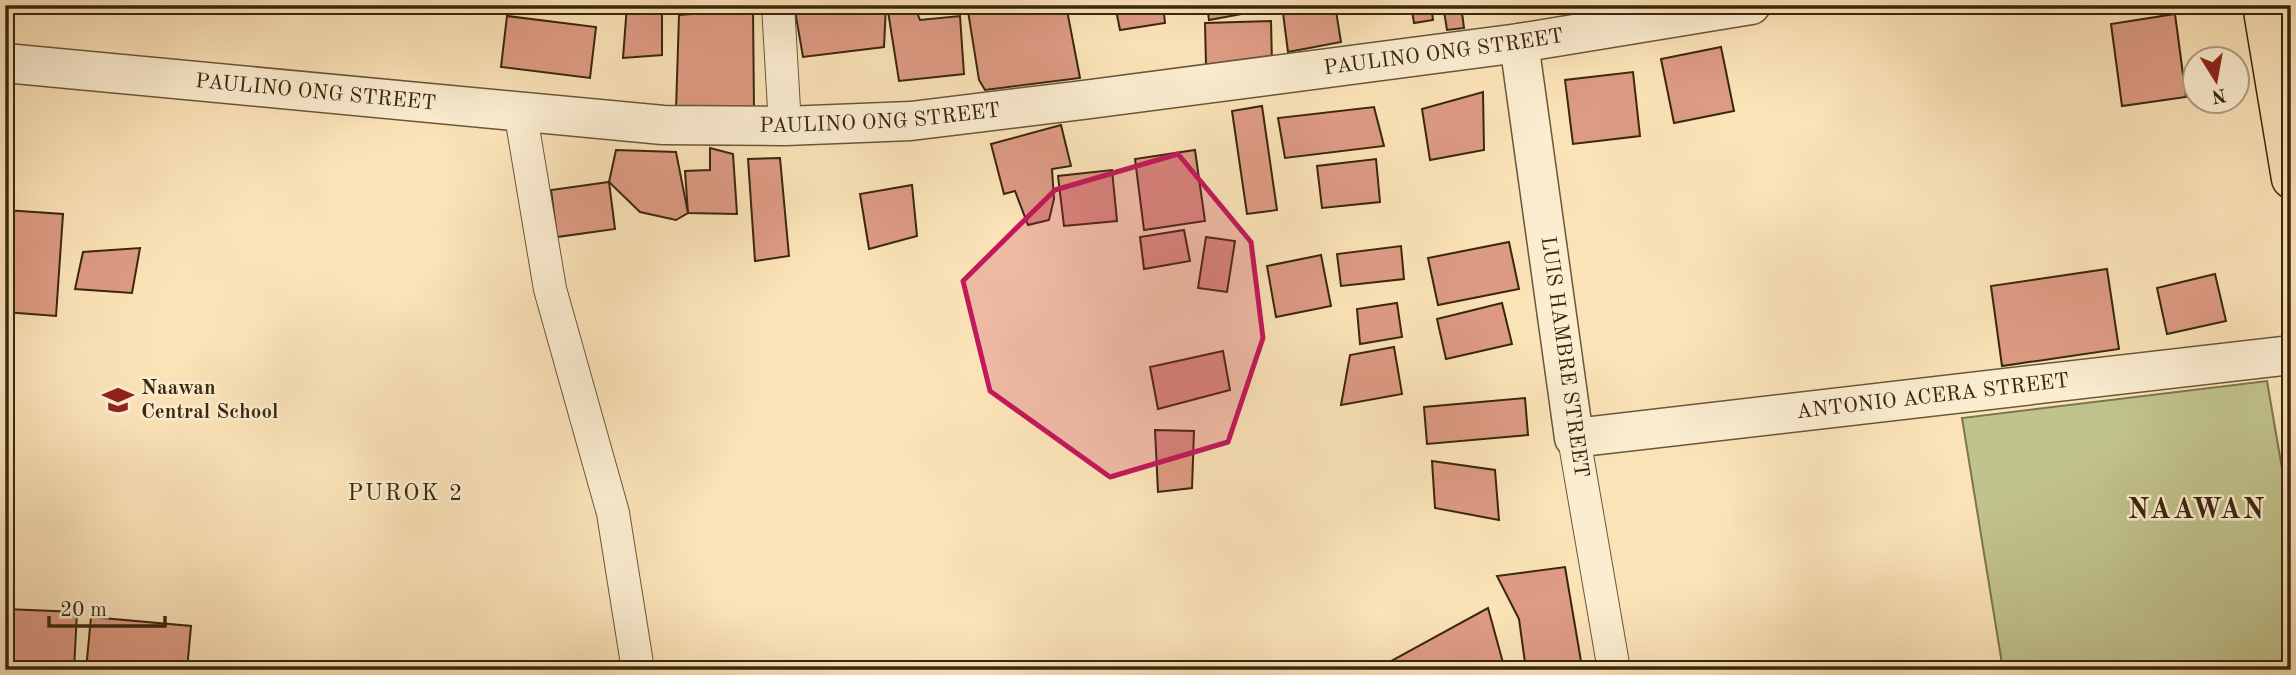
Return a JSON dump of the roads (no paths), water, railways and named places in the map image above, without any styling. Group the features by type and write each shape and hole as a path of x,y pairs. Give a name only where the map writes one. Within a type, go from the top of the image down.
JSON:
{"highway":[{"path":"2262,5 2291,179"}],"street":[{"path":"778,5 785,126"},
{"name":"PAULINO ONG STREET","path":"5,63 663,125 785,126 911,121 1519,44 1751,5"},
{"name":"LUIS HAMBRE STREET","path":"1519,44 1574,438 1614,670"},
{"path":"520,110 550,289 613,513 638,670"},
{"name":"ANTONIO ACERA STREET","path":"1574,438 2291,355"}],"place":[{"name":"Naawan Central School","path":"118,400"}],"district":[{"name":"PUROK 2","path":"406,493"},
{"name":"NAAWAN","path":"2197,511"}]}
